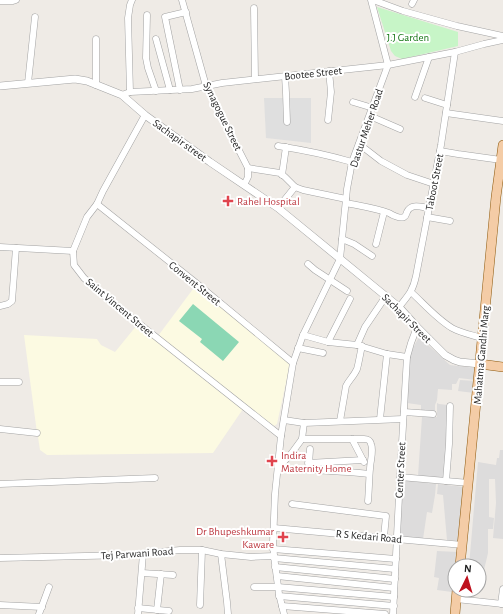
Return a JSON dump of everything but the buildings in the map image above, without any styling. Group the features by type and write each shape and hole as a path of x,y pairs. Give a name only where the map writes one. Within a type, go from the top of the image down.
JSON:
{"main road":[{"name":"Mahatma Gandhi Marg","path":"461,558 482,338 503,144"},
{"path":"480,364 503,367"},
{"path":"455,614 457,598"}],"street":[{"path":"0,1 16,0"},
{"path":"130,92 128,18 132,0"},
{"name":"Synagogue Street","path":"182,0 206,86 248,168"},
{"path":"375,0 403,11 457,26 503,36"},
{"path":"375,0 388,64"},
{"path":"254,8 255,79"},
{"path":"180,90 165,17 186,12"},
{"path":"147,15 146,58 156,91"},
{"path":"28,83 35,17"},
{"path":"96,39 96,85"},
{"path":"156,39 170,90"},
{"name":"Bootee Street","path":"122,95 130,92 192,89 222,83 388,64 455,52 503,40"},
{"name":"Taboot Street","path":"399,307 411,292 416,276 440,151 455,52"},
{"path":"415,97 429,57"},
{"name":"Dastur Meher Road","path":"284,614 279,596 273,549 275,494 281,436 293,363 303,335 340,259 347,189 352,162 360,144 388,64"},
{"path":"328,120 332,92 329,71"},
{"path":"285,76 287,122"},
{"name":"Sachapir street","path":"0,86 75,80 87,81 122,95 146,115 210,162 278,208 340,259"},
{"path":"425,98 447,105"},
{"path":"353,102 373,108"},
{"path":"446,113 503,121"},
{"path":"0,247 73,251 87,217 97,204 146,115"},
{"path":"370,116 400,129"},
{"path":"360,144 381,161 407,175 434,184"},
{"path":"278,146 313,152 352,162"},
{"path":"282,175 286,147"},
{"path":"440,151 458,154 501,166"},
{"path":"244,185 248,177 248,168 280,173 295,187 303,190 346,201 401,218 406,216 409,209 412,207 417,206 429,208"},
{"path":"278,208 295,187"},
{"name":"Convent Street","path":"97,204 293,363"},
{"path":"376,244 384,212"},
{"path":"428,217 450,221"},
{"path":"342,239 354,244 372,256"},
{"path":"0,306 8,304 12,301 16,248"},
{"name":"Saint Vincent Street","path":"73,251 74,265 84,278 108,299 281,436"},
{"name":"Sachapir Street","path":"340,259 399,307 417,328 445,355 460,362 480,364"},
{"path":"308,264 347,291"},
{"path":"411,292 436,317 452,328 466,334 482,338"},
{"name":"Sachapir Street","path":"340,421 346,386 357,369 360,346 365,327 386,296"},
{"path":"328,342 350,299"},
{"name":"Center Street","path":"393,614 407,357 417,328"},
{"path":"303,335 328,342 360,346 387,354 407,357"},
{"path":"298,348 324,353"},
{"path":"380,420 387,354"},
{"path":"0,382 19,382"},
{"path":"446,481 450,406"},
{"path":"404,412 434,414"},
{"path":"284,420 304,423 403,419"},
{"path":"278,468 302,439 304,423"},
{"path":"0,429 37,433"},
{"path":"302,439 367,439 371,442 372,449 368,500"},
{"path":"352,439 370,471"},
{"path":"309,471 308,463 310,449"},
{"path":"308,463 363,460"},
{"path":"278,468 309,471 370,471"},
{"path":"400,477 469,483"},
{"path":"0,484 156,478"},
{"path":"292,504 386,516 384,537"},
{"name":"R S Kedari Road","path":"274,528 463,545"},
{"path":"273,549 396,559"},
{"name":"Tej Parwani Road","path":"0,558 80,557 143,554 180,550 202,550 221,554 251,557 274,557 395,569"},
{"path":"200,605 202,550"},
{"path":"143,554 138,611 169,611"},
{"path":"221,554 228,602 228,614"},
{"path":"275,567 395,579"},
{"path":"142,573 172,575"},
{"path":"157,610 161,574"},
{"path":"276,576 394,588"},
{"path":"39,614 49,587"},
{"path":"254,587 278,587 394,597"},
{"path":"472,598 502,604 503,589"},
{"path":"279,596 394,606"},
{"path":"0,605 42,607"},
{"path":"17,606 17,614"},
{"path":"282,606 385,614"}],"shaded area":[{"path":"264,98 311,98 311,143 266,138"},
{"path":"196,285 290,364 277,424 274,426 158,336"},
{"path":"137,325 243,409 213,453 47,455 40,450 24,335 97,339 101,345 115,352"},
{"path":"419,337 450,365 476,368 476,380 459,378 456,384 452,384 452,390 438,389 435,413 421,411 421,405 407,403 408,357"},
{"path":"460,380 475,381 474,393 458,391"},
{"path":"437,403 448,405 444,479 418,476 422,417 437,417"},
{"path":"500,450 503,450 503,539 493,538 496,503 495,479 489,479 489,517 494,518 493,529 488,529 487,558 470,558 478,462 496,465 497,458 499,458"},
{"path":"402,480 436,484 432,513 427,512 423,539 398,537"},
{"path":"438,484 464,487 459,541 447,540 443,495 437,494"},
{"path":"437,551 458,552 457,558 447,558 447,591 437,590 439,578 434,577"}],"green space":[{"name":"J.J Garden","path":"377,7 458,32 458,46 402,59 395,56 391,51"},
{"path":"193,304 239,342 223,361 200,342 202,339 179,321"}],"place":[{"name":"Rahel Hospital","path":"228,201"},
{"name":"Indira Maternity Home","path":"272,461"},
{"name":"Dr Bhupeshkumar Kaware","path":"283,537"}]}
